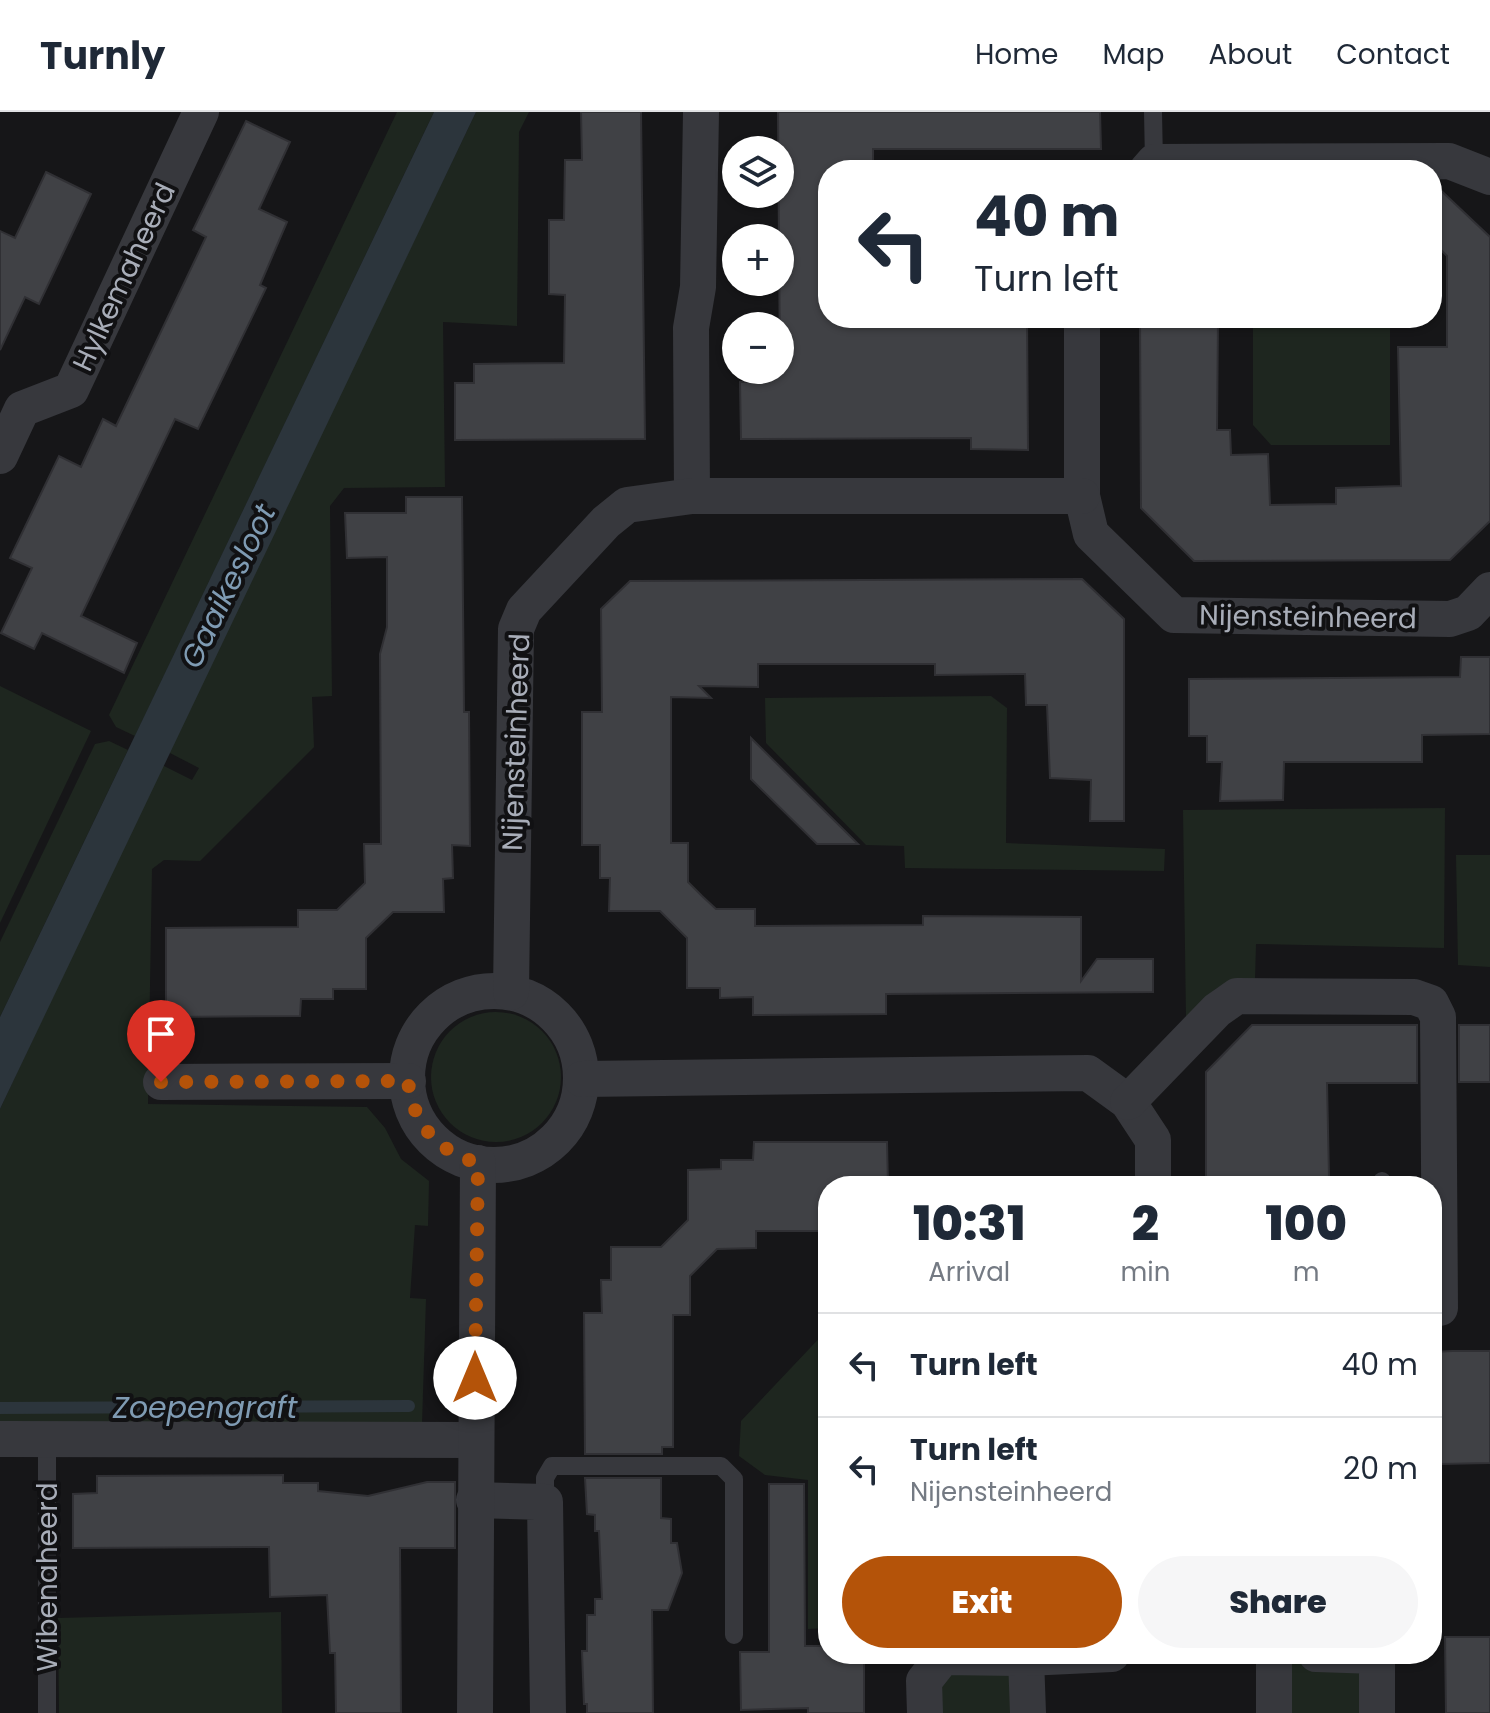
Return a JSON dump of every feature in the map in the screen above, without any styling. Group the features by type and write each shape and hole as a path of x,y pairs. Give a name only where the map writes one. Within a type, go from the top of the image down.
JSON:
{"street":[{"name":"Hylkemaheerd","path":"0,456 22,409 71,390 201,112"},
{"path":"692,496 691,328 698,287 701,112"},
{"path":"1442,161 1490,177"},
{"name":"Nijensteinheerd","path":"1082,328 1082,496 1091,534 1174,615 1450,619 1468,613 1490,590"},
{"name":"Nijensteinheerd","path":"511,992 516,629 524,610 606,522 627,505 692,496 1082,496"},
{"path":"511,992 548,1008 562,1023 573,1040 582,1079 570,1121 549,1145 521,1161 500,1165 478,1163 443,1148 429,1135 410,1100 408,1081 415,1043 438,1012 472,994 511,992"},
{"path":"1128,1102 1217,1010 1237,996 1414,997 1431,1003 1438,1017 1437,1176"},
{"path":"582,1079 1088,1073 1128,1102 1153,1140 1153,1176"},
{"path":"161,1082 408,1081"},
{"path":"475,1713 478,1163"},
{"name":"Wibenaheerd","path":"0,1439 475,1440"},
{"path":"474,1500 545,1502 548,1713"},
{"path":"925,1713 924,1681 937,1664"},
{"path":"1026,1664 1028,1713"},
{"path":"1274,1664 1274,1713"},
{"path":"1377,1664 1377,1713"}],"lane":[{"path":"1151,160 1153,112"},
{"name":"Wibenaheerd","path":"47,1441 47,1713"},
{"path":"545,1502 545,1478 552,1466 721,1466 734,1479 734,1635"}],"shaded area":[{"path":"397,112 434,112 135,736 116,727 109,715"},
{"path":"476,112 529,112 519,132 517,326 443,322 445,487 344,488 330,506 332,696 312,697 314,747 200,861 164,860 152,869 148,1104 367,1107 385,1128 401,1159 429,1181 428,1226 415,1225 410,1298 426,1299 422,1424 0,1425 0,1109 162,765 192,780 199,768 168,752"},
{"path":"1253,328 1390,328 1390,445 1271,445 1253,425"},
{"path":"0,686 91,731 0,923"},
{"path":"991,696 1007,708 1006,843 1165,849 1164,871 905,868 904,846 866,845 766,743 765,698"},
{"path":"109,741 128,750 0,1017 0,942 95,744"},
{"path":"1445,808 1444,948 1256,944 1255,980 1234,980 1224,984 1208,995 1186,1018 1183,810"},
{"path":"1456,855 1490,855 1490,967 1458,965"},
{"path":"496,1012 521,1017 542,1031 556,1052 561,1077 556,1102 542,1123 521,1137 496,1142 471,1137 450,1123 436,1102 431,1077 436,1052 450,1031 471,1017"},
{"path":"818,1340 818,1628 808,1629 808,1480 765,1475 739,1456 741,1421"},
{"path":"281,1612 282,1713 59,1713 58,1618"},
{"path":"1285,1664 1351,1664 1360,1671 1366,1713 1286,1713"},
{"path":"963,1669 1014,1670 1015,1713 936,1713 937,1697 944,1681"}],"water":[{"name":"Gaaikesloot","path":"434,112 476,112 0,1109 0,1017"}],"building":[{"path":"581,112 641,112 645,439 455,440 455,383 474,383 474,364 564,363 565,295 549,294 549,220 564,220 565,160 582,160"},
{"path":"778,112 1100,112 1101,149 873,149 873,160 818,160 818,328 1027,328 1028,450 971,449 971,438 741,439 740,384 794,384 794,312 780,312 779,296 794,296 794,224 779,224 779,208 794,208 794,136 778,136"},
{"path":"246,121 290,142 259,209 287,222 260,285 266,288 198,429 175,419 81,616 137,643 124,673 42,633 34,649 1,633 32,568 10,558 59,456 81,467 103,419 116,426 206,237 193,230"},
{"path":"46,172 91,194 39,304 25,297 0,350 0,231 15,238"},
{"path":"1442,191 1490,237 1490,521 1450,560 1194,561 1141,508 1140,328 1218,328 1217,430 1230,430 1231,455 1268,454 1270,505 1336,504 1336,488 1401,486 1398,347 1447,347 1447,256 1442,251"},
{"path":"406,497 462,497 464,712 469,712 470,846 452,845 453,878 443,879 444,912 393,912 366,938 366,989 333,989 333,999 301,999 300,1016 166,1017 166,928 298,927 298,910 337,910 365,883 364,844 381,844 380,654 387,627 387,557 347,558 345,513 406,513"},
{"path":"1082,579 1124,619 1124,821 1090,821 1091,780 1050,778 1047,705 1026,705 1025,674 935,675 935,664 758,664 758,687 699,686 711,698 671,697 671,843 688,843 688,882 702,896 716,909 755,909 755,926 923,925 923,916 1081,917 1081,981 1097,959 1153,959 1153,992 886,994 886,1014 753,1015 753,997 720,998 720,988 687,988 687,938 660,911 609,911 610,878 600,878 600,845 582,845 582,712 602,712 601,609 630,581"},
{"path":"1461,657 1490,657 1490,734 1422,735 1422,762 1284,762 1283,800 1220,801 1222,762 1207,762 1207,736 1189,736 1189,679 1460,677"},
{"path":"751,738 858,844 817,844 751,779"},
{"path":"1252,1025 1417,1025 1417,1083 1327,1083 1329,1176 1206,1176 1206,1072"},
{"path":"1459,1025 1490,1025 1490,1082 1459,1082"},
{"path":"754,1142 887,1142 888,1176 818,1176 818,1231 756,1231 756,1248 717,1249 690,1276 690,1315 673,1315 673,1447 662,1447 662,1454 585,1454 584,1313 602,1313 601,1280 611,1280 611,1247 661,1247 688,1220 688,1170 721,1169 721,1160 753,1160"},
{"path":"1490,1351 1490,1463 1442,1464 1442,1352"},
{"path":"283,1475 283,1483 318,1483 318,1491 368,1496 427,1482 455,1482 455,1548 400,1548 401,1713 336,1713 335,1653 330,1653 327,1595 270,1597 269,1547 73,1548 73,1494 97,1493 97,1476"},
{"path":"585,1478 661,1478 661,1518 671,1519 671,1543 677,1543 682,1573 668,1610 652,1610 653,1713 587,1713 587,1704 584,1704 582,1651 587,1651 587,1615 595,1615 595,1599 602,1599 599,1531 595,1531 595,1515 587,1514"},
{"path":"769,1484 804,1484 805,1646 818,1646 818,1664 864,1664 864,1713 808,1713 808,1708 741,1710 740,1652 769,1652"},
{"path":"1445,1637 1490,1637 1490,1713 1446,1713"}],"waterway":[{"name":"Zoepengraft","path":"0,1408 409,1406"}],"route":[{"path":"161,1082 408,1081 410,1100 417,1118 429,1135 459,1158 478,1163 475,1378"}]}
